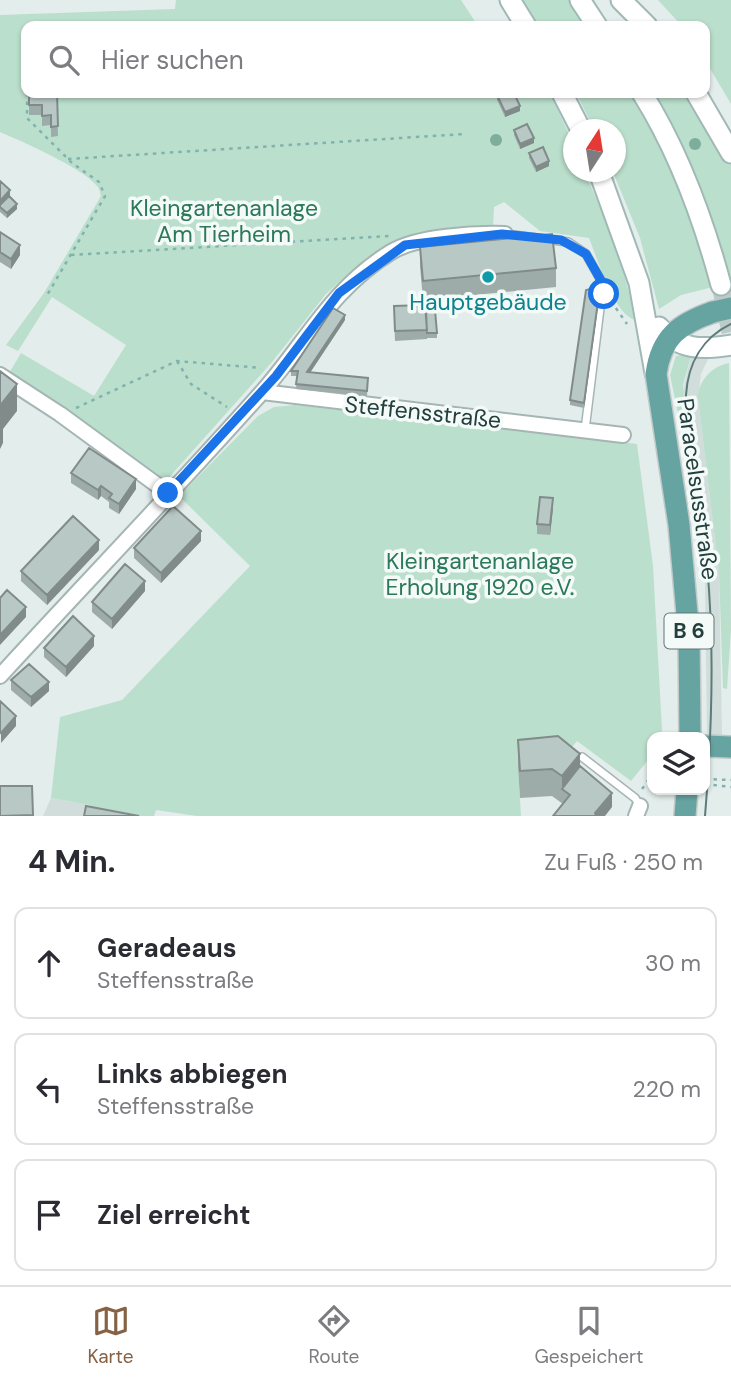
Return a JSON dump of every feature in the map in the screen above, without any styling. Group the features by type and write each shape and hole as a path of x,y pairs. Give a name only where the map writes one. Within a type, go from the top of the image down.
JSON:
{"main road":[{"path":"510,0 523,21"},
{"path":"580,0 594,21"},
{"path":"621,0 642,21"},
{"path":"565,98 575,119"},
{"path":"645,98 680,164 721,285"},
{"path":"699,98 731,153"},
{"name":"Paracelsusstraße","path":"603,182 629,250 645,306 656,374 682,553 689,636 690,732"},
{"path":"645,306 668,337 690,348 725,346"},
{"path":"668,337 688,320 722,310"},
{"name":"Paracelsusstraße","path":"656,374 658,357 668,337"},
{"path":"710,746 731,747"},
{"path":"685,816 687,795"}],"street":[{"path":"0,676 262,392 339,293 391,252 419,241 505,234"},
{"path":"0,375 60,414 168,493"},
{"name":"Steffensstraße","path":"262,392 623,435"}],"lane":[{"path":"505,234 561,240 580,248 603,284 604,294 585,430"},
{"path":"582,757 637,806"}],"path":[{"path":"27,98 27,118 68,159 99,182 105,196 46,297"},
{"path":"68,159 464,134"},
{"path":"71,255 402,235"},
{"path":"604,294 628,325"},
{"path":"177,361 191,384 222,404"},
{"path":"60,414 92,403 177,361 260,368 276,376"},
{"path":"710,779 731,780"},
{"path":"637,806 647,785"},
{"path":"710,785 731,787"}],"shaded area":[{"path":"691,356 709,357 701,374 698,398 719,573 722,736 710,735 710,732 707,732 705,583 682,395"},
{"path":"51,798 90,805 88,816 43,816"}],"green space":[{"name":"Kleingartenanlage Am Tierheim","path":"176,0 461,0 475,21 21,21 21,98 552,98 563,121 563,182 589,182 615,244 637,320 629,317 614,299 589,238 540,231 504,202 494,207 493,227 404,237 348,274 326,294 272,362 164,483 8,375 21,353 94,396 126,345 52,297 18,351 6,345 44,293 101,196 97,186 80,172 0,132 0,15 175,9"},
{"path":"523,0 575,0 590,21 536,21"},
{"path":"658,0 731,0 731,104 710,68 710,21 677,21"},
{"path":"578,98 636,98 684,197 713,287 681,295 659,309 640,238 617,182 626,182 626,119 589,119"},
{"path":"657,98 692,98 731,165 731,284 702,194"},
{"path":"676,356 691,356 683,385 684,413 678,413 670,375"},
{"path":"729,363 731,629 727,689 723,688 719,573 698,398 700,386 707,375 717,367"},
{"name":"Kleingartenanlage Erholung 1920 e.V.","path":"295,405 637,444 653,566 662,730 647,732 647,761 631,781 577,741 557,765 518,767 521,816 197,816 156,810 154,816 88,816 90,805 51,798 60,717 122,700 250,566 179,496 258,416 274,407"}],"building":[{"path":"29,98 57,98 58,126 51,127 51,115 42,116 42,105 29,105"},
{"path":"498,98 516,98 520,106 505,112"},
{"path":"527,124 534,138 520,144 514,130"},
{"path":"543,147 549,161 536,167 529,153"},
{"path":"0,181 10,190 0,201"},
{"path":"9,196 17,204 7,213 0,205"},
{"path":"0,232 20,245 11,259 0,252"},
{"path":"552,234 556,268 423,281 420,247"},
{"path":"600,287 584,403 570,400 586,290"},
{"path":"425,305 427,330 395,331 394,306"},
{"path":"333,308 345,315 307,372 368,378 367,391 296,384 298,371 291,371"},
{"path":"435,310 437,333 427,333 426,311"},
{"path":"0,371 17,384 0,406"},
{"path":"89,448 136,479 119,504 109,498 112,494 101,486 98,490 71,473"},
{"path":"540,497 553,498 550,525 537,524"},
{"path":"173,506 201,531 161,573 134,548"},
{"path":"73,516 99,540 47,595 21,571"},
{"path":"125,564 145,581 112,619 92,602"},
{"path":"7,590 26,607 0,635 0,598"},
{"path":"73,616 94,636 66,667 44,648"},
{"path":"29,664 49,682 31,697 11,680"},
{"path":"0,701 16,716 1,733 0,732"},
{"path":"558,736 580,754 562,776 552,769 520,771 518,740"},
{"path":"580,766 612,793 595,813 596,816 553,816 570,795 562,789"},
{"path":"0,786 32,786 33,815 0,816"},
{"path":"86,806 139,816 84,816"}],"tunnel":[{"path":"721,285 731,332"}],"tram line":[{"path":"705,816 711,722 711,628 705,544 689,438 686,395 690,373 698,353 712,337 731,324"}],"place":[{"name":"Hauptgebäude","path":"488,277"}],"route":[{"path":"168,493 276,376 339,293 391,252 405,245 419,241 502,234 561,240 580,248 586,254 603,284 604,294"}]}
